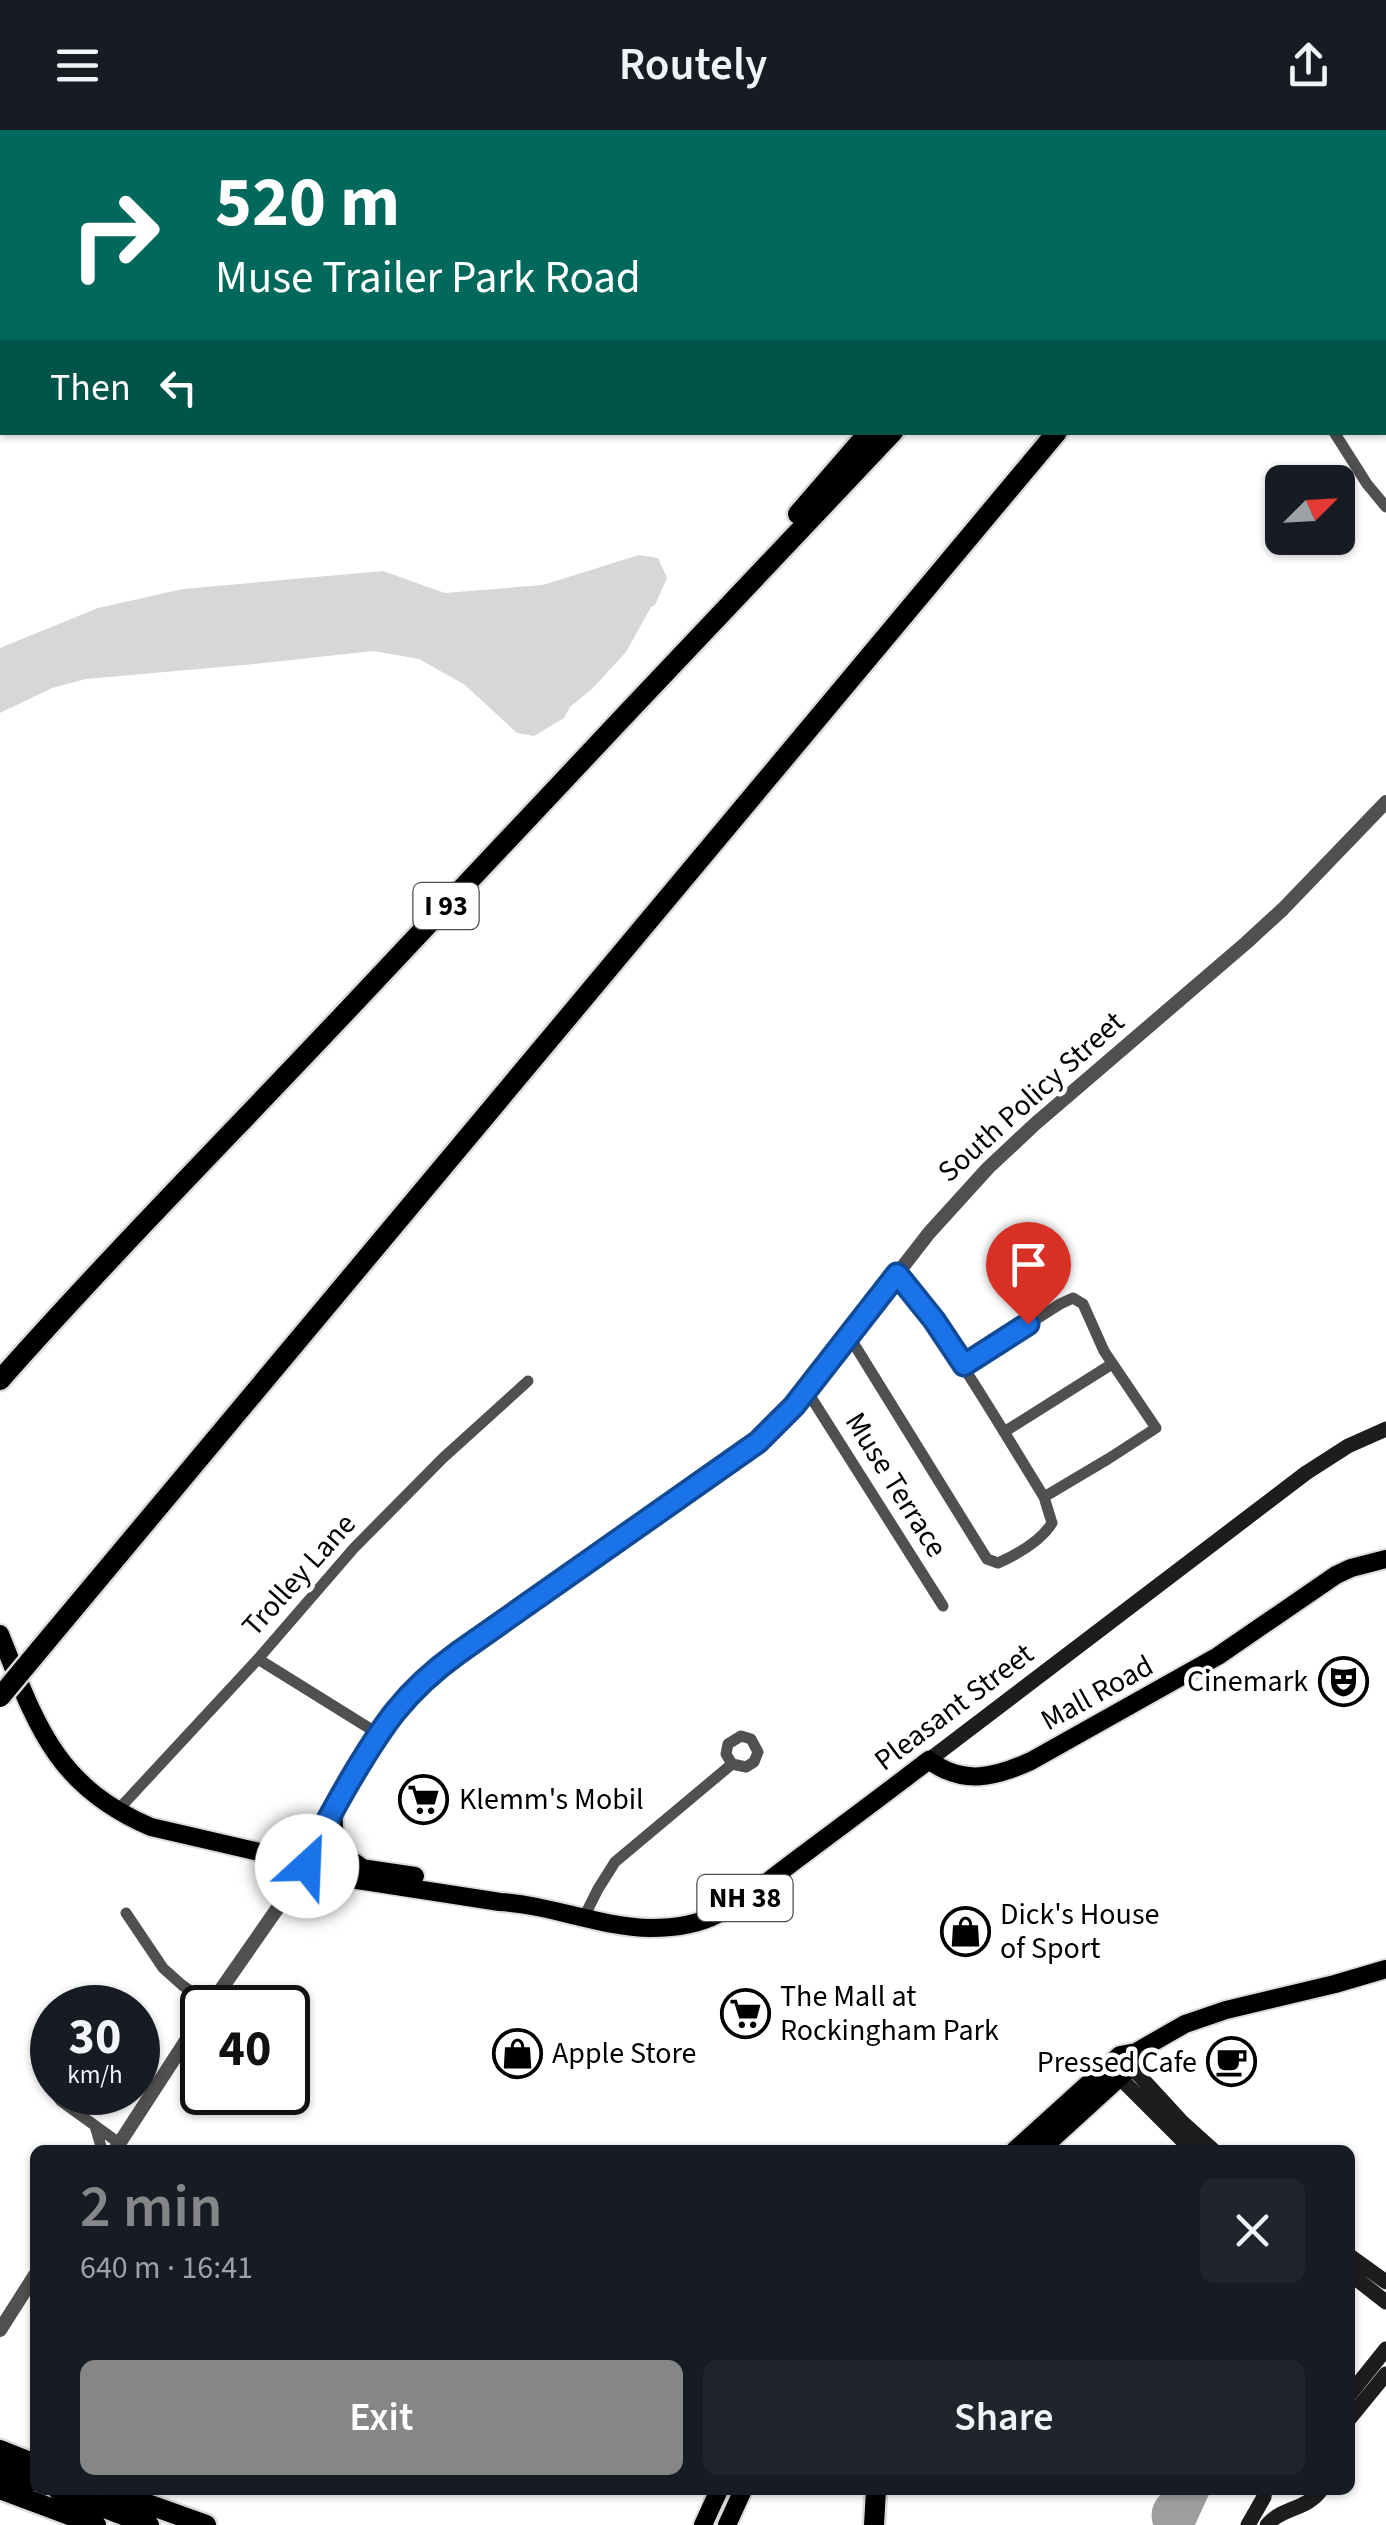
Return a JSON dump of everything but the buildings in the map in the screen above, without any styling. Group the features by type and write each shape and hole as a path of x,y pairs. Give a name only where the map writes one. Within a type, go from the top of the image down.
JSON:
{"highway":[{"path":"664,672 866,435"},
{"name":"I 93","path":"0,1380 82,1288 890,435"},
{"path":"0,1696 1054,435"},
{"path":"0,2450 30,2462"},
{"path":"0,2468 30,2479"},
{"path":"0,2489 96,2525"},
{"path":"71,2495 149,2525"},
{"path":"122,2495 206,2525"},
{"path":"869,2495 875,2521"},
{"path":"875,2521 876,2495"}],"main road":[{"name":"Pleasant Street","path":"307,1866 325,1875 523,1903 632,1927 681,1926 717,1915 750,1896 1306,1473 1348,1446 1386,1430"},
{"name":"Mall Road","path":"930,1760 943,1770 960,1775 985,1776 1032,1761 1218,1656 1336,1575 1386,1559"},
{"name":"NH 38","path":"0,1634 29,1706 55,1754 77,1781 117,1812 151,1827 307,1866"},
{"path":"334,1808 337,1843 352,1862 361,1866"},
{"name":"Pleasant Street","path":"307,1866 327,1862 361,1866 504,1891 523,1903"},
{"path":"1021,2145 1123,2063 1174,2029 1201,2018 1386,1969"},
{"path":"1045,2145 1123,2063"},
{"path":"1123,2063 1188,2145"},
{"path":"1123,2063 1207,2145"},
{"path":"1355,2260 1386,2282"},
{"path":"1355,2278 1386,2302"},
{"path":"1355,2388 1386,2348"},
{"path":"1355,2412 1386,2374"},
{"path":"702,2525 717,2495"},
{"path":"727,2525 742,2495"},
{"path":"1248,2525 1265,2495"},
{"path":"1272,2495 1281,2504 1299,2506"},
{"path":"1267,2525 1280,2513 1308,2504 1316,2495"}],"street":[{"path":"1336,435 1386,507"},
{"name":"South Policy Street","path":"224,1985 307,1866 334,1808 378,1734 408,1694 428,1675 758,1442 806,1391 928,1233 988,1168 1258,932 1386,802"},
{"path":"848,1336 988,1559 998,1562 1012,1556 1046,1533 1052,1523 1044,1498 964,1365 897,1274"},
{"path":"964,1365 1073,1298 1084,1304 1112,1364 1156,1428 1044,1498"},
{"path":"1004,1432 1112,1364"},
{"name":"Trolley Lane","path":"117,1812 366,1536 461,1440 528,1381"},
{"name":"Muse Terrace","path":"806,1391 942,1606"},
{"path":"258,1658 378,1734"},
{"path":"584,1917 615,1862 732,1764"},
{"path":"126,1913 163,1968 182,1985"},
{"name":"South Policy Street","path":"118,2145 180,2050"},
{"path":"80,2115 115,2145"},
{"path":"95,2126 101,2145"},
{"path":"0,2330 30,2283"}],"shaded area":[{"path":"639,555 658,558 667,578 655,605 626,652 592,689 570,707 564,718 534,736 517,733 465,685 419,659 373,651 86,679 52,688 0,713 0,648 98,608 183,589 383,571 445,593 543,585"},
{"path":"1209,2495 1195,2525 1153,2525 1153,2506 1158,2498"}],"place":[{"name":"Cinemark","path":"1343,1681"},
{"name":"Klemm's Mobil","path":"424,1799"},
{"name":"Dick's House of Sport","path":"965,1931"},
{"name":"The Mall at Rockingham Park","path":"745,2013"},
{"name":"Apple Store","path":"517,2053"},
{"name":"Pressed Cafe","path":"1232,2062"}],"route":[{"path":"307,1866 321,1832 366,1754 408,1694 458,1653 758,1442 794,1406 897,1274 964,1365 1028,1324"}]}
